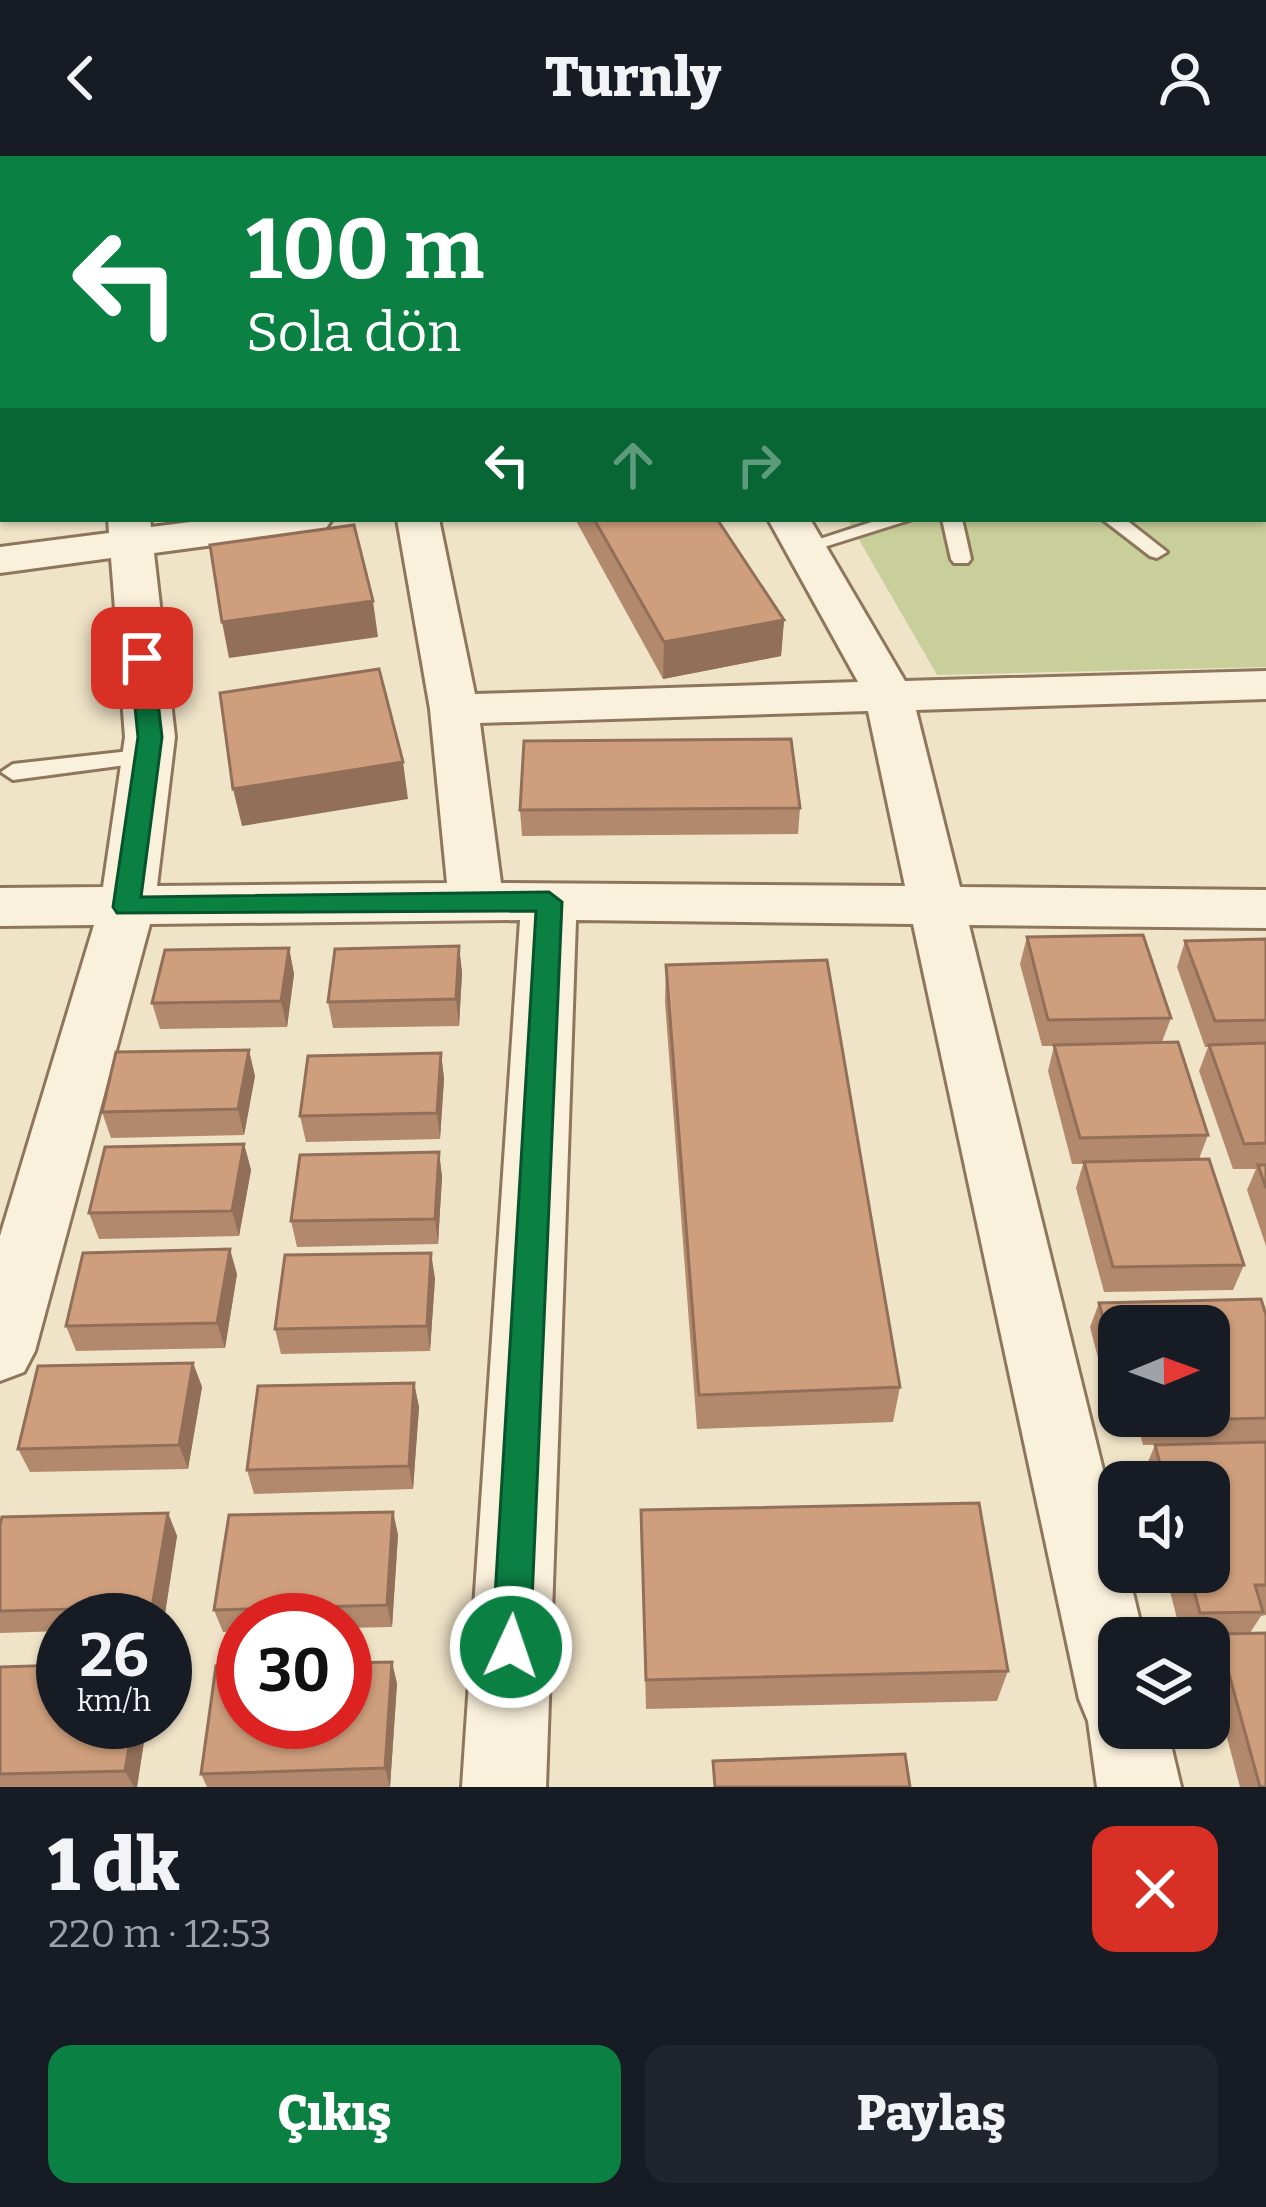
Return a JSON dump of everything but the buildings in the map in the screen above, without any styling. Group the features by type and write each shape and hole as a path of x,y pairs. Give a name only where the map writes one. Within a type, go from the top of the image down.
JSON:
{"street":[{"path":"0,560 129,529 256,522"},
{"path":"419,522 454,709 476,902"},
{"path":"0,1351 127,907 148,756 129,529"},
{"path":"797,533 888,693 1101,1617"},
{"path":"454,709 1266,685"},
{"path":"504,1787 549,902"},
{"path":"0,907 549,902 1266,909"},
{"path":"1131,1749 1139,1787"}],"lane":[{"path":"797,533 880,522"},
{"path":"953,522 961,559"},
{"path":"1116,522 1157,552"},
{"path":"13,772 148,756"}],"green space":[{"path":"849,522 1266,522 1266,667 937,675"}],"route":[{"path":"142,658 150,737 127,907 549,902 511,1647"}]}
